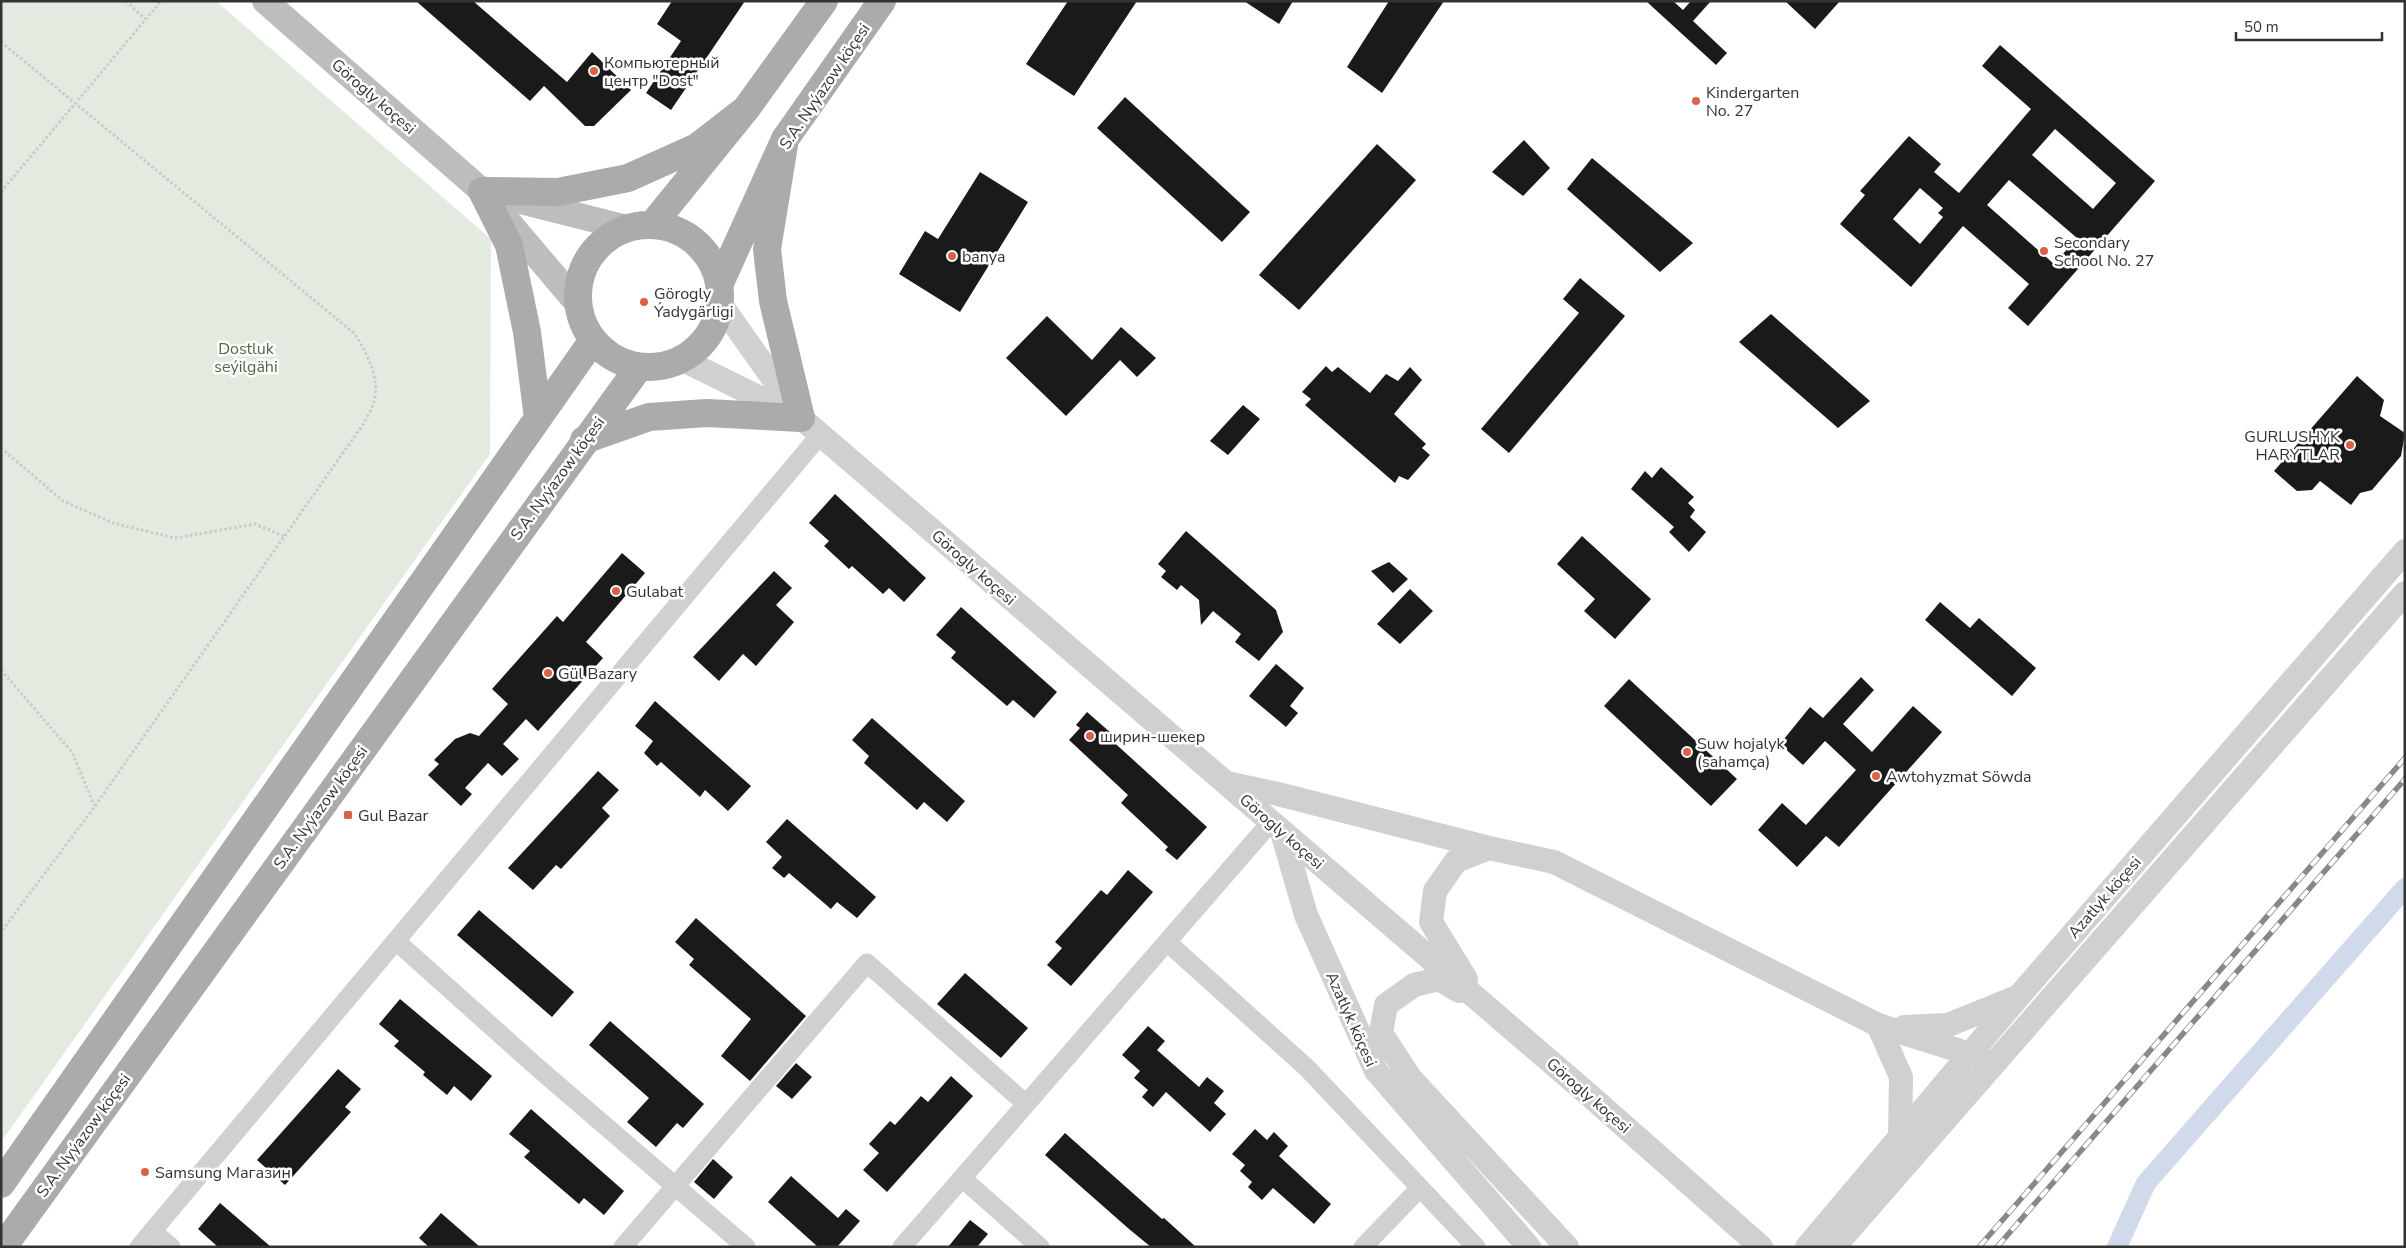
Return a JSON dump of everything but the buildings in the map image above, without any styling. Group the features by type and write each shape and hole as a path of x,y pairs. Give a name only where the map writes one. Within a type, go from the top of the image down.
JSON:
{"main road":[{"name":"Görogly koçesi","path":"265,1 482,191 578,304"},
{"path":"640,226 675,230 696,242 711,260 720,294 714,327 702,346 683,360 662,367 639,368 617,360 598,346 584,327 578,304 580,279 589,257 606,239 640,226 746,109 824,1"},
{"name":"S.A. Nyýazow köçesi","path":"720,294 785,139 882,1"},
{"path":"538,418 527,332 509,245 482,191 558,192 628,178 697,147 746,109"},
{"path":"584,440 649,417 707,412 810,426 773,301 767,249 785,139"},
{"name":"Görogly koçesi","path":"482,191 640,226"},
{"path":"1,1184 593,340"},
{"name":"S.A. Nyýazow köçesi","path":"3,1247 584,440 639,368"}],"street":[{"path":"720,294 810,426"},
{"path":"683,360 810,426"},
{"path":"139,1247 396,941 810,426"},
{"name":"Görogly koçesi","path":"810,426 1588,1094 1761,1247"},
{"name":"Azatlyk köçesi","path":"1807,1247 2019,996 2405,551"},
{"name":"Azatlyk köçesi","path":"1834,1247 2405,593"},
{"path":"1226,783 1278,794 1489,848 1554,862 1878,1025 1970,1054 1992,1066"},
{"path":"902,1247 1167,942 1276,827"},
{"name":"Azatlyk köçesi","path":"1276,827 1306,915 1376,1071 1529,1247"},
{"path":"1486,1007 1449,954 1431,922 1435,890 1456,861 1489,848"},
{"path":"396,941 538,1068 746,1247"},
{"path":"1167,942 1307,1068 1419,1189 1476,1247"},
{"path":"623,1247 867,963 1026,1104"},
{"path":"1486,1007 1439,979 1414,985 1386,1005 1381,1033 1411,1079 1567,1247"},
{"path":"1878,1025 1913,1027 1948,1025 2019,996"},
{"path":"1878,1025 1901,1077 1900,1136"},
{"path":"962,1178 1040,1247"},
{"path":"1363,1247 1419,1189"},
{"path":"152,1231 171,1247"}],"path":[{"path":"126,1 146,19"},
{"path":"1,192 160,1"},
{"path":"1,42 355,334 371,362 374,381 374,402 364,423 95,806 1,932"},
{"path":"1,448 63,501 113,523 175,538 255,524 285,537"},
{"path":"1,670 72,752 95,806"}],"green space":[{"name":"Dostluk seýilgähi","path":"1,1 216,1 491,239 490,454 1,1142"}],"waterway":[{"path":"2117,1247 2146,1183 2405,888"}],"railway":[{"path":"1979,1247 2405,758"},
{"path":"1997,1247 2405,779"}],"place":[{"name":"Компьютерный центр \"Dost\"","path":"594,71"},
{"name":"Kindergarten No. 27","path":"1696,101"},
{"name":"Secondary School No. 27","path":"2044,251"},
{"name":"banya","path":"952,256"},
{"name":"Görogly Ýadygärligi","path":"644,302"},
{"name":"GURLUSHYK HARYTLAR","path":"2350,445"},
{"name":"Gulabat","path":"616,591"},
{"name":"Gül Bazary","path":"548,673"},
{"name":"ширин-шекер","path":"1090,736"},
{"name":"Suw hojalyk (sahamça)","path":"1687,752"},
{"name":"Awtohyzmat Söwda","path":"1876,776"},
{"name":"Gul Bazar","path":"348,815"},
{"name":"Samsung Магазин","path":"145,1172"}]}
